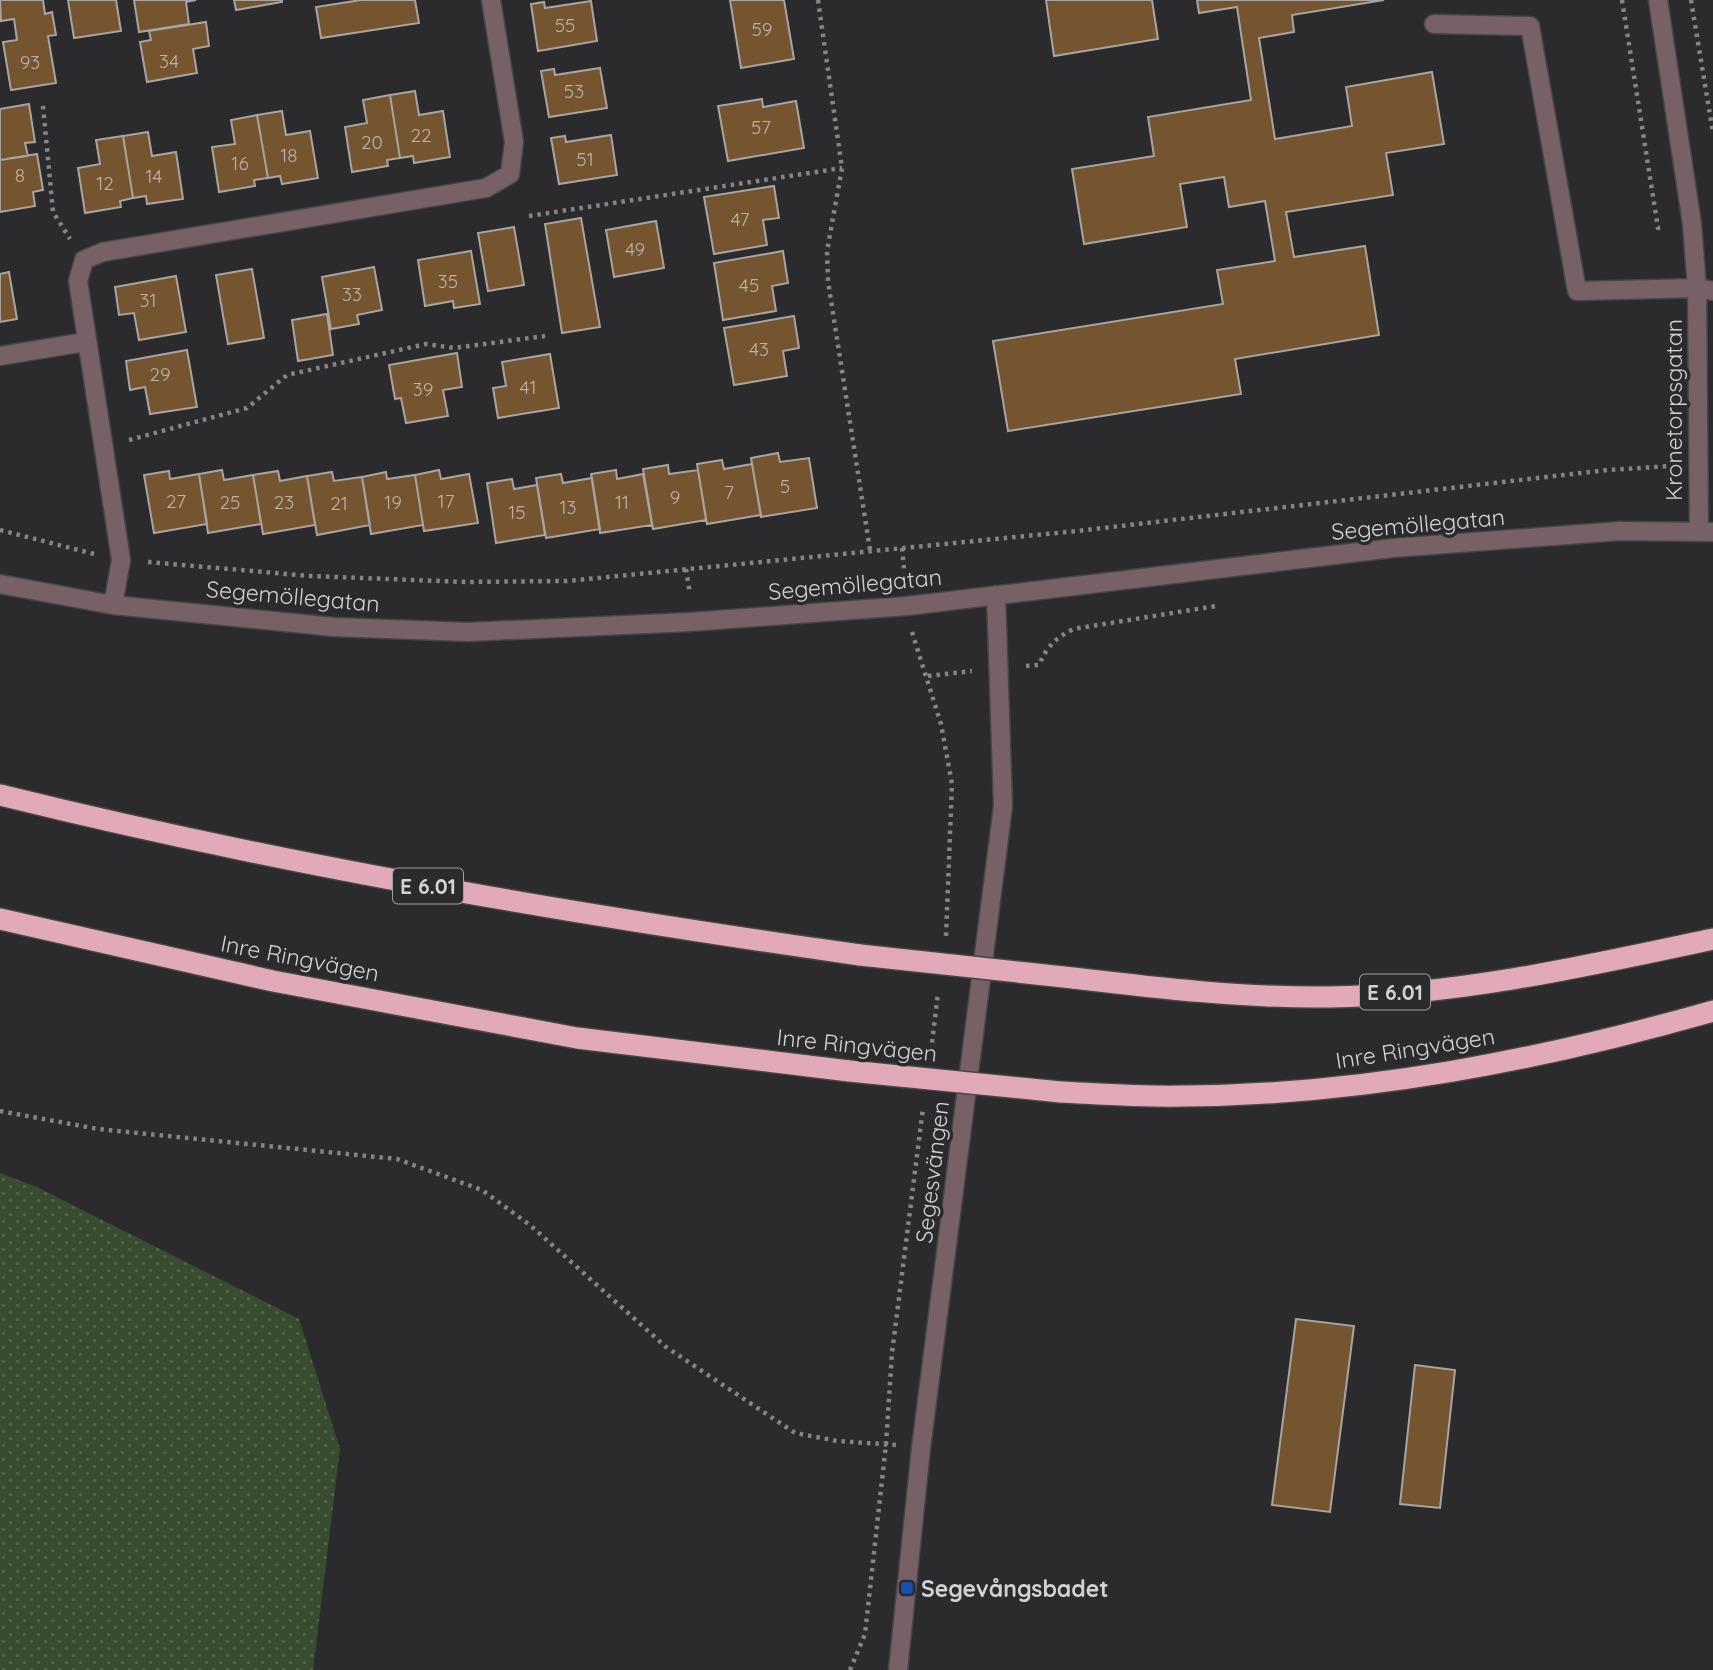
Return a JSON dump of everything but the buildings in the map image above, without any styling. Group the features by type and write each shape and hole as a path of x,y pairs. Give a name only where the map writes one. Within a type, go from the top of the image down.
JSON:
{"highway":[{"name":"E 6.01","path":"0,795 341,870 626,922 860,955 1228,995 1330,997 1458,987 1588,966 1713,939"},
{"name":"Inre Ringvägen","path":"0,919 273,981 577,1038 849,1071 1061,1092 1183,1097 1369,1084 1453,1073 1630,1034 1713,1010"}],"street":[{"path":"113,605 121,560 85,342 78,281 84,260 103,252 486,188 510,174 514,142 491,0"},
{"name":"Kronetorpsgatan","path":"1658,0 1692,224 1705,290 1698,464 1706,531"},
{"path":"1434,24 1530,26 1577,290 1705,290"},
{"path":"0,356 85,342"},
{"name":"Segemöllegatan","path":"0,584 113,605 334,627 468,632 702,621 906,606 1393,548 1620,531 1706,531"},
{"name":"Segesvängen","path":"898,1670 921,1448 1003,806 996,595"}],"path":[{"path":"818,0 842,168 827,251 828,281 870,550"},
{"path":"1691,0 1713,134"},
{"path":"43,106 53,212 84,260"},
{"path":"529,216 842,168"},
{"path":"103,447 247,408 287,375 426,344 454,348 545,336"},
{"path":"0,530 121,560 310,576 466,582 567,581 1088,530 1240,510 1334,503 1607,470 1698,464"},
{"path":"686,569 690,594"},
{"path":"928,676 1039,664 1056,638 1073,629 1216,606"},
{"path":"0,1111 98,1129 397,1159 482,1190 530,1225 666,1347 795,1433 837,1441 886,1444 865,1634 850,1670"}],"green space":[{"path":"0,1173 37,1187 299,1319 340,1449 313,1670 0,1670"}],"place":[{"name":"Segevångsbadet","path":"907,1588"}]}
